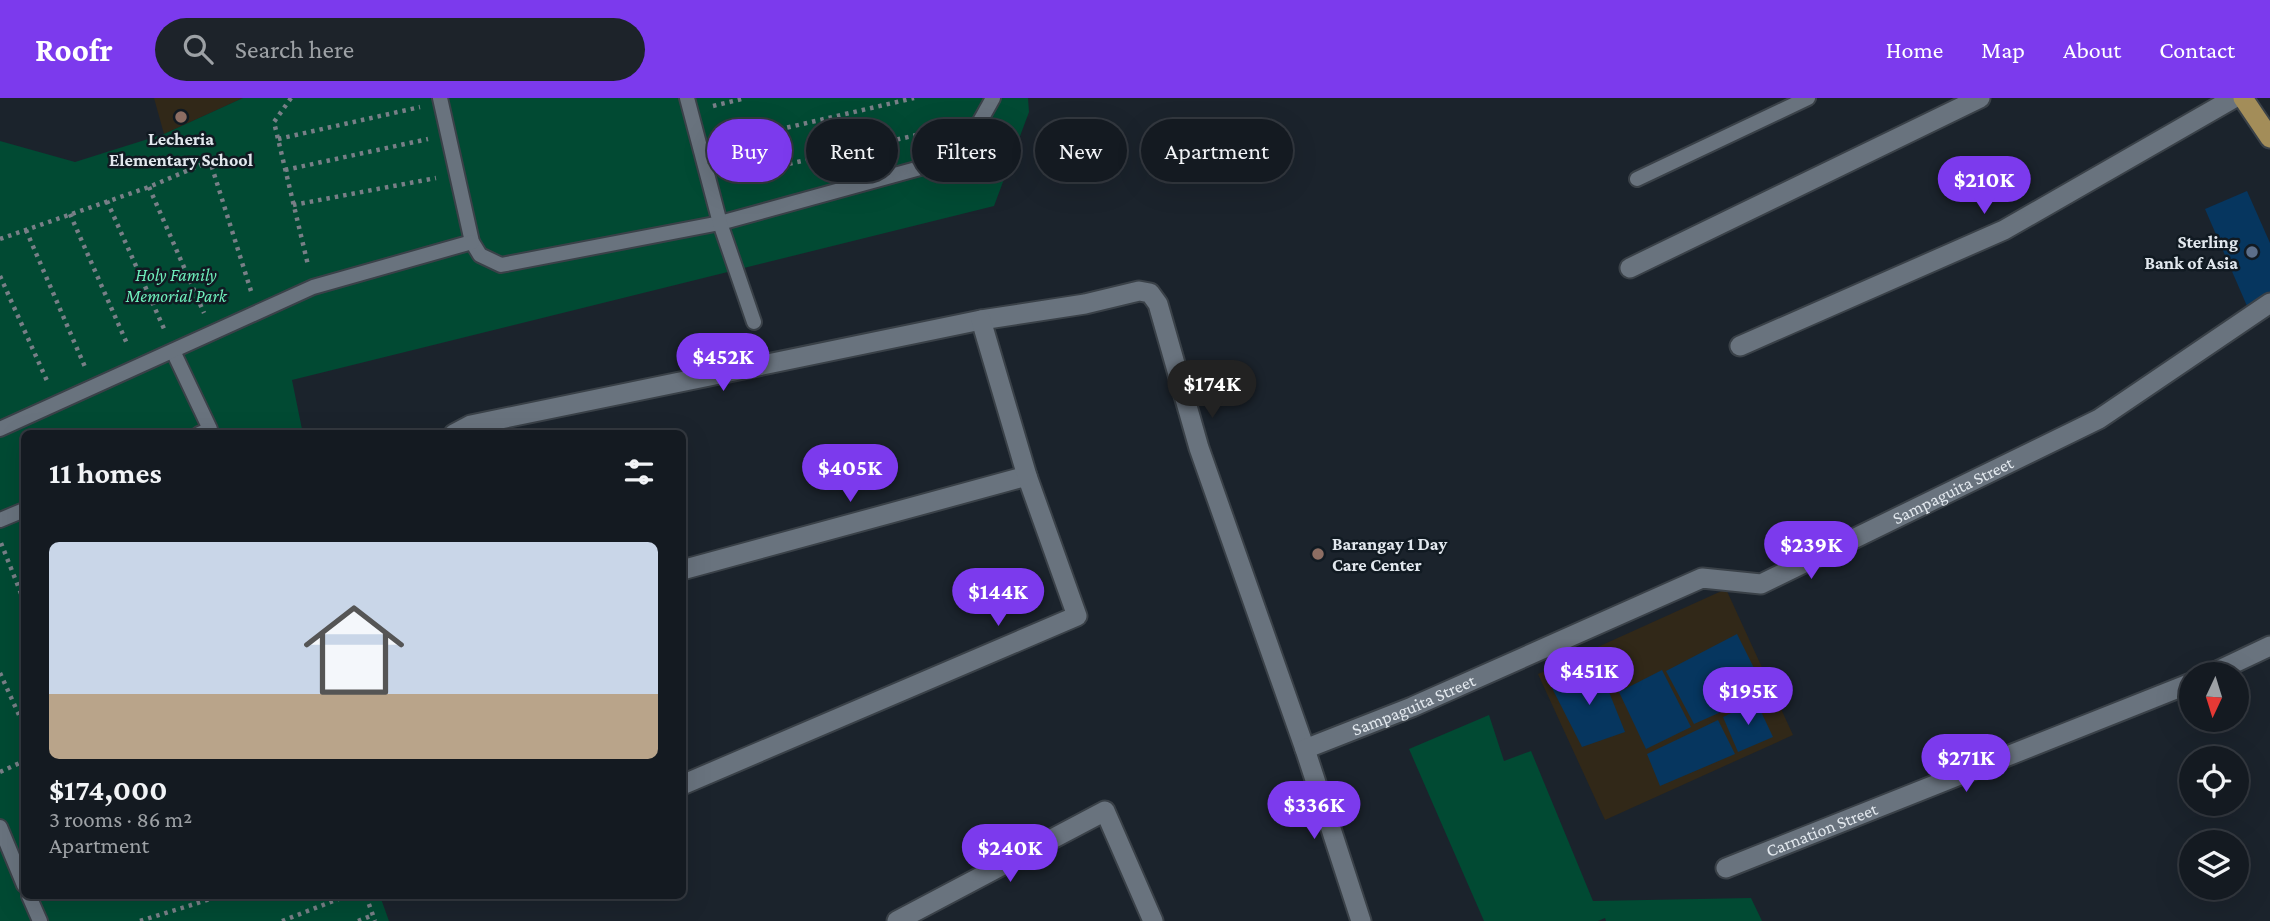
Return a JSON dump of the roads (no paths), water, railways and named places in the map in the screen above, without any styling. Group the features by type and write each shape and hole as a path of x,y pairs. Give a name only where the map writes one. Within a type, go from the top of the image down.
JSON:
{"main road":[{"path":"2244,98 2270,138"}],"street":[{"path":"1630,268 1980,98"},
{"path":"1740,346 2004,229 2234,98"},
{"path":"462,430 471,425 981,320 1085,304 1139,291 1150,293 1158,304 1199,448 1305,749 1361,921"},
{"name":"Sampaguita Street","path":"1305,749 1412,707 1702,578 1761,584 2099,419 2270,303"},
{"path":"686,783 1077,616 1027,476 981,320"},
{"path":"686,569 1027,476"},
{"path":"2236,662 2270,646"},
{"name":"Carnation Street","path":"1726,868 2179,688"},
{"path":"897,921 1105,810 1153,921"}],"lane":[{"path":"440,100 472,242 480,255 501,265 720,223 960,156 993,98"},
{"path":"1637,179 1808,98"},
{"path":"689,105 720,223 754,323"},
{"path":"0,429 313,287 472,242"},
{"path":"173,351 210,429 208,430"},
{"path":"0,520 21,511"},
{"path":"0,827 21,878"},
{"path":"30,899 40,921"}],"place":[{"name":"Lecheria Elementary School","path":"181,117"},
{"name":"Sterling Bank of Asia","path":"2252,252"},
{"name":"Barangay 1 Day Care Center","path":"1318,554"}],"park label":[{"name":"Holy Family Memorial Park","path":"176,285"}]}
